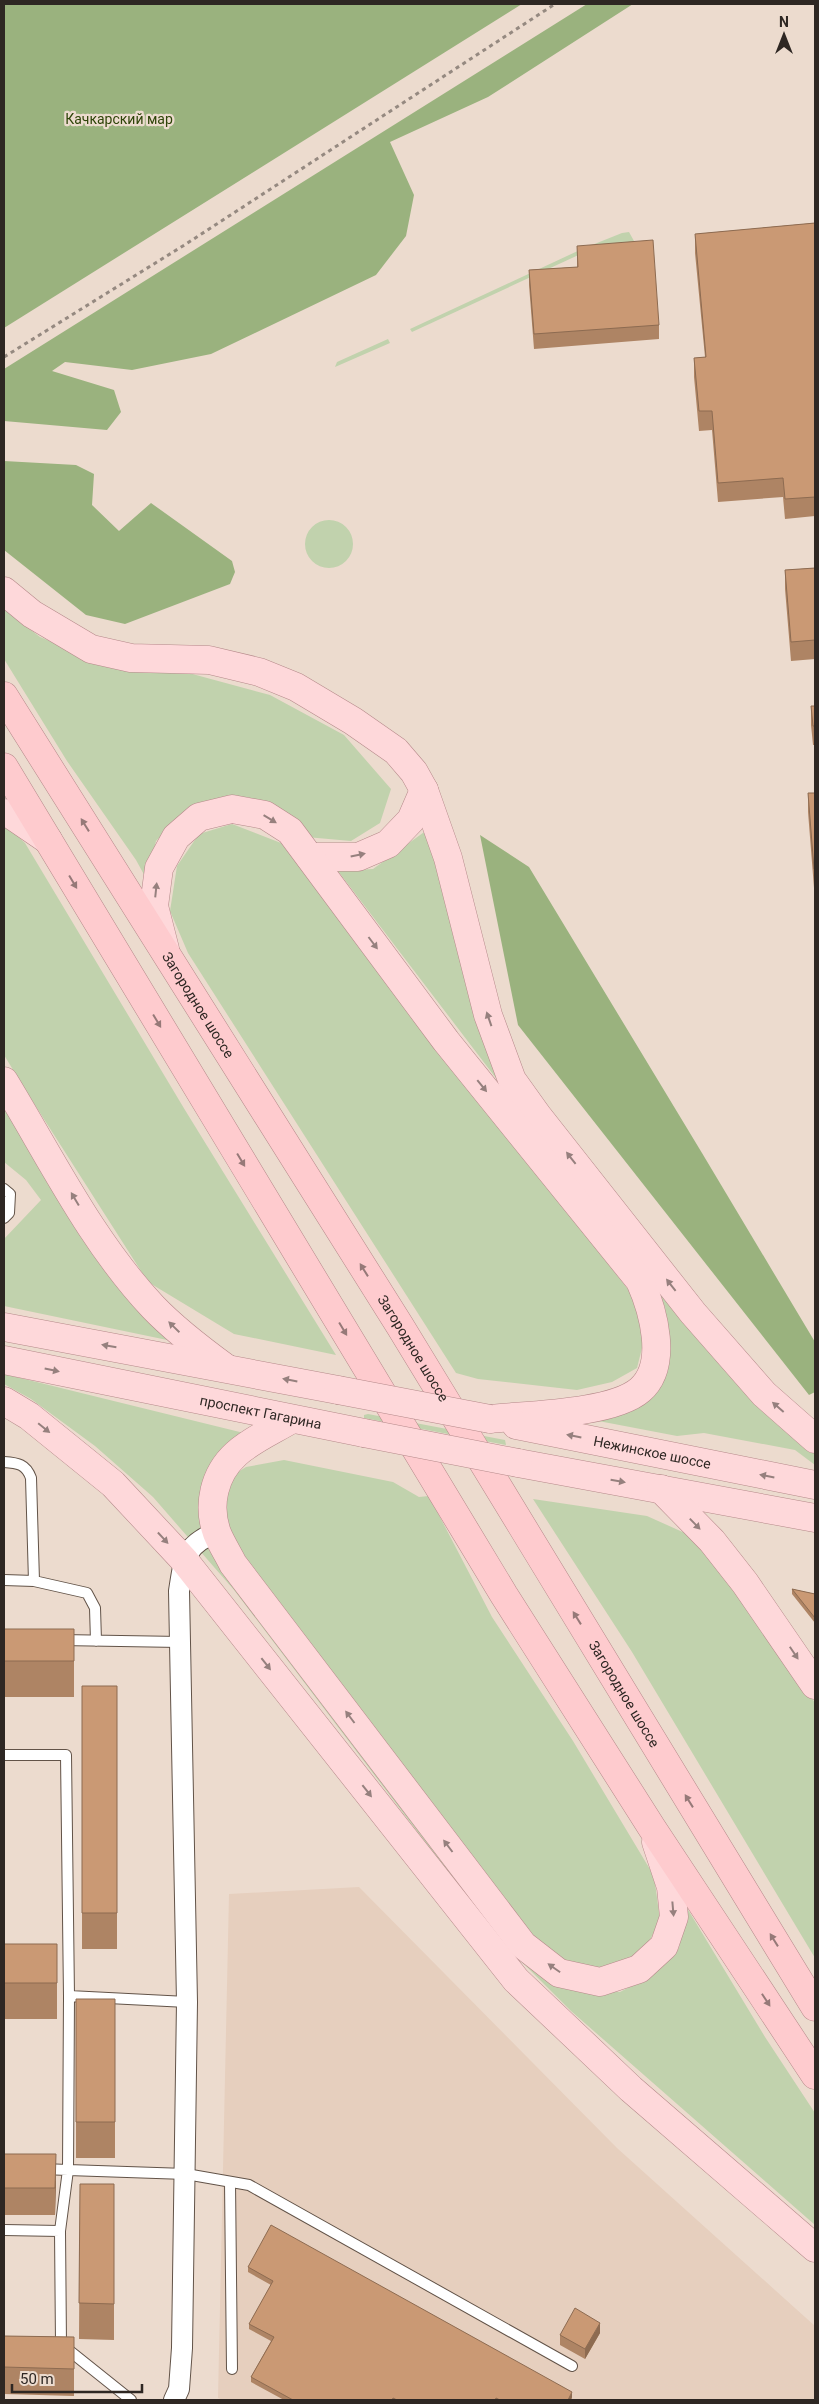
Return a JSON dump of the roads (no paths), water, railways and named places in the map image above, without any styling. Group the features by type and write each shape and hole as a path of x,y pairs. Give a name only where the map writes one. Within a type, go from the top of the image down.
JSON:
{"highway":[{"name":"Загородное шоссе","path":"4,696 400,1326 807,1988 815,2007"},
{"path":"4,767 504,1595 652,1828 815,2075"}],"main road":[{"path":"4,591 32,614 91,648 131,658 209,660 259,672 296,687 353,721 396,751 414,772 424,790 448,858 488,1015 512,1080 536,1114 693,1313 764,1394 815,1439"},
{"path":"310,857 358,857 388,844 411,820 424,790"},
{"path":"4,1327 490,1419 585,1410 619,1400 640,1390 651,1374 657,1334 649,1301 640,1282 446,1041 290,831 265,815 232,809 199,817 176,837 159,868 154,906 167,955"},
{"path":"4,813 10,814 48,840"},
{"path":"4,1082 101,1242 152,1306 186,1339 226,1368"},
{"name":"проспект Гагарина","path":"4,1360 292,1419 661,1489"},
{"path":"4,1401 29,1416 113,1484 184,1560 516,1980 631,2088 815,2248"},
{"path":"292,1419 236,1454 221,1474 212,1493 213,1513 217,1532 239,1572 523,1945 559,1973 600,1982 639,1969 664,1946 674,1917 671,1887 652,1828"},
{"name":"Нежинское шоссе","path":"490,1419 815,1485"},
{"path":"661,1489 815,1518"},
{"path":"661,1489 712,1541 750,1591 815,1685"}],"street":[{"path":"174,2400 179,2389 182,2348 186,2174 187,2002 179,1591 184,1560 199,1539 217,1532"}],"lane":[{"path":"4,1189 10,1194 9,1213 4,1218"},
{"path":"4,1462 20,1463 28,1470 31,1478 34,1581"},
{"path":"4,1580 34,1581 87,1594 94,1608 96,1641"},
{"path":"50,1640 180,1642"},
{"path":"4,1755 66,1755 64,1949 69,1996 68,2170 60,2231 56,2344 131,2400"},
{"path":"69,1996 187,2002"},
{"path":"32,2169 186,2174 249,2185 572,2366"},
{"path":"230,2182 232,2369"},
{"path":"4,2230 60,2231"}],"park label":[{"name":"Качкарский мар","path":"119,119"}]}
